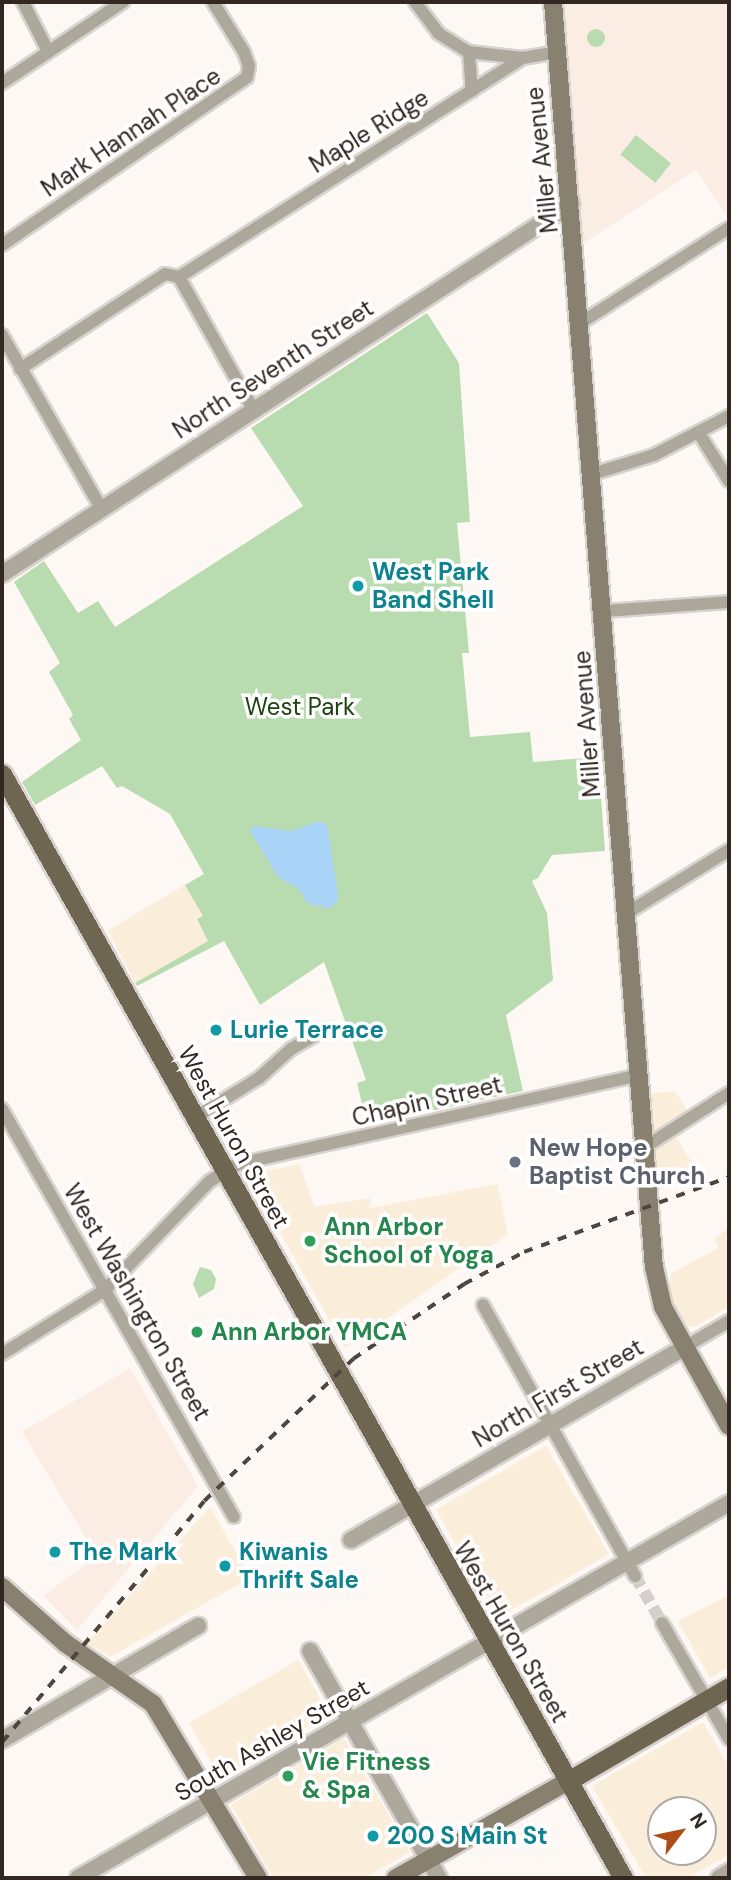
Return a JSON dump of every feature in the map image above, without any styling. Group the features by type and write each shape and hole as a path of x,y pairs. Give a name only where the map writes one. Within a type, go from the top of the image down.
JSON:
{"main road":[{"name":"Miller Avenue","path":"553,2 582,322 657,1285 685,1347 729,1426"},
{"name":"West Huron Street","path":"2,774 196,1117 410,1505 623,1878"},
{"path":"2,1587 65,1643 144,1695 163,1714 258,1878"},
{"path":"396,1878 729,1687"}],"street":[{"path":"23,2 48,51"},
{"path":"2,83 123,2"},
{"name":"Mark Hannah Place","path":"2,245 247,78 249,66 244,52 213,2"},
{"path":"415,2 438,33 469,51 523,58 556,52"},
{"path":"469,51 472,91"},
{"name":"Maple Ridge","path":"20,369 165,274 179,276 238,240 523,58"},
{"name":"North Seventh Street","path":"2,574 571,204"},
{"path":"582,322 729,228"},
{"path":"179,276 253,409"},
{"path":"2,335 101,508"},
{"path":"592,474 700,435 729,416"},
{"path":"700,435 729,481"},
{"path":"604,611 729,602"},
{"path":"628,914 729,850"},
{"path":"196,1117 257,1080 299,1044 325,1029"},
{"name":"Chapin Street","path":"2,1354 104,1290 210,1181 238,1164 639,1075"},
{"path":"645,1147 729,1094"},
{"name":"West Washington Street","path":"2,1109 234,1517"},
{"path":"484,1305 635,1576"},
{"name":"North First Street","path":"351,1539 729,1321"},
{"name":"South Ashley Street","path":"78,1878 729,1503"},
{"path":"662,1623 729,1739"},
{"path":"2,1740 198,1626"},
{"path":"310,1651 439,1878"},
{"path":"719,1878 729,1872"}],"shaded area":[{"path":"562,2 729,2 729,219 696,170 582,244"},
{"path":"185,885 204,916 197,920 209,941 135,983 108,930"},
{"path":"675,1091 687,1110 668,1124 699,1174 654,1192 647,1094"},
{"path":"299,1164 315,1207 370,1198 371,1208 497,1184 508,1234 345,1348 248,1175"},
{"path":"729,1227 729,1306 695,1327 685,1326 669,1296 671,1274 718,1248 715,1239"},
{"path":"130,1368 198,1486 77,1630 43,1596 97,1556 22,1432"},
{"path":"546,1446 608,1554 499,1618 436,1510"},
{"path":"210,1507 250,1578 110,1657 87,1643"},
{"path":"729,1595 729,1667 710,1678 678,1621"},
{"path":"298,1660 329,1714 220,1777 189,1723"},
{"path":"703,1722 729,1767 729,1854 717,1861 717,1796 647,1796 647,1866 708,1866 688,1878 646,1878 592,1786"},
{"path":"344,1738 410,1852 364,1878 273,1878 231,1804"}],"green space":[{"path":"596,29 602,32 605,38 602,44 596,47 590,44 587,38 590,32"},
{"path":"636,135 671,163 655,183 620,154"},
{"name":"West Park","path":"427,313 459,363 470,522 457,523 469,653 462,653 470,737 530,732 533,762 598,757 605,851 552,855 538,878 532,881 547,913 553,980 506,1015 523,1091 367,1125 357,1083 366,1080 324,962 260,1005 224,941 137,986 135,983 208,941 197,919 203,916 185,885 204,874 170,814 122,786 117,788 102,766 35,805 22,782 81,740 69,719 73,715 49,672 60,663 14,582 44,561 78,613 98,601 115,627 303,506 251,428"},
{"path":"200,1267 211,1270 216,1279 214,1289 199,1298 193,1284"}],"water":[{"path":"319,821 327,825 338,894 338,901 330,908 308,904 299,889 278,877 250,830 253,826 292,831"}],"tunnel":[{"path":"635,1576 662,1623"}],"railway":[{"path":"2,1742 204,1501 353,1359 464,1284 524,1252 729,1177"}],"place":[{"name":"West Park Band Shell","path":"358,586"},
{"name":"Lurie Terrace","path":"216,1030"},
{"name":"New Hope Baptist Church","path":"515,1162"},
{"name":"Ann Arbor School of Yoga","path":"310,1241"},
{"name":"Ann Arbor YMCA","path":"197,1332"},
{"name":"The Mark","path":"55,1552"},
{"name":"Kiwanis Thrift Sale","path":"225,1566"},
{"name":"Vie Fitness & Spa","path":"288,1776"},
{"name":"200 S Main St","path":"373,1836"}]}
